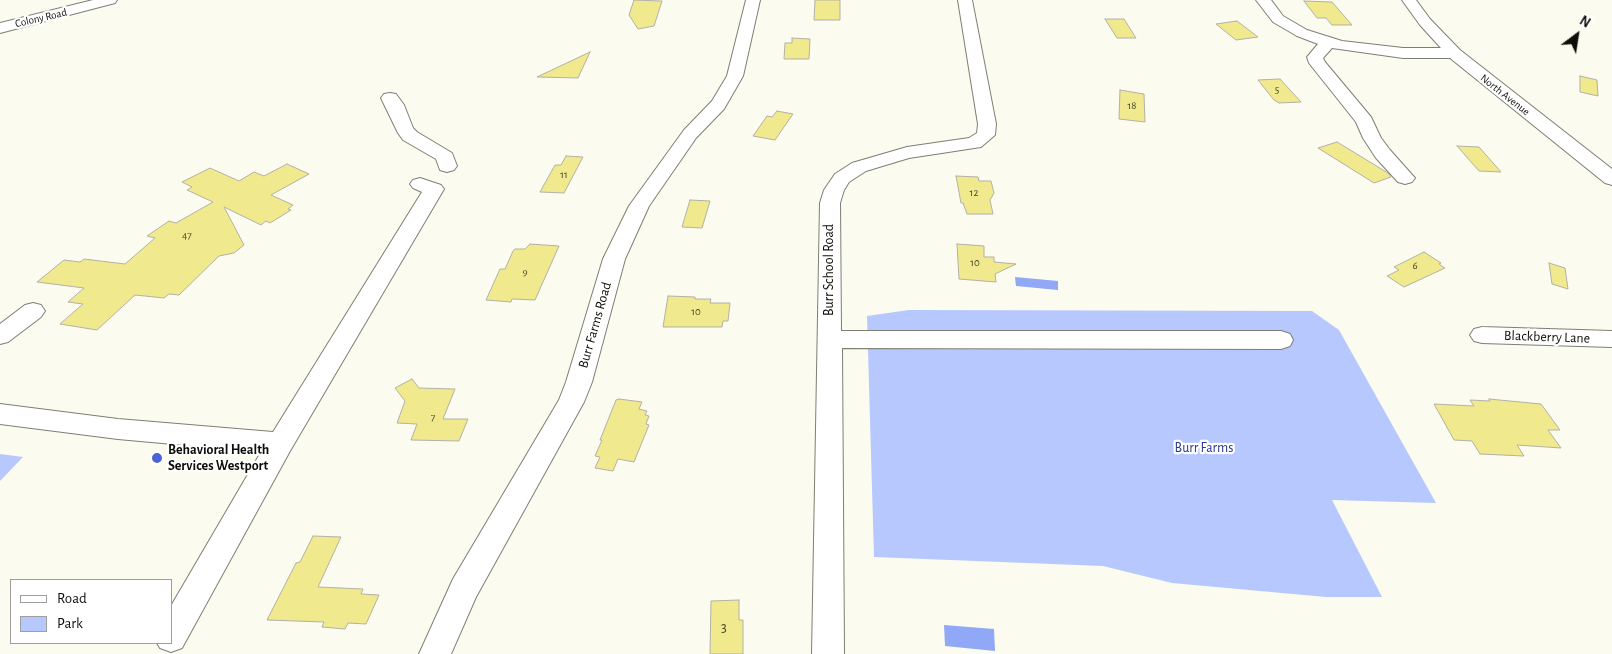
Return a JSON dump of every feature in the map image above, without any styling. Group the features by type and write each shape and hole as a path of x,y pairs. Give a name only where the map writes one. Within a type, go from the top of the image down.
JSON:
{"street":[{"name":"Colony Road","path":"0,28 110,0"},
{"name":"Burr Farms Road","path":"435,654 464,589 571,402 579,382 614,259 639,206 690,134 718,105 735,76 753,0"},
{"name":"Burr School Road","path":"828,654 830,203 834,190 842,178 859,166 907,153 974,143 986,135 987,124 964,0"},
{"path":"1263,0 1278,19 1302,33 1340,46 1370,51 1454,53"},
{"name":"North Avenue","path":"1409,0 1425,22 1454,53 1612,179"},
{"path":"1329,42 1315,57 1317,63 1365,121 1372,138 1383,154 1405,178"},
{"path":"390,98 395,105 404,129 419,143 445,157 447,166"},
{"path":"172,636 280,443 434,189 420,184"},
{"path":"0,336 33,311"},
{"name":"Blackberry Lane","path":"1482,335 1612,339"},
{"path":"828,339 1281,340"},
{"path":"0,414 118,428 280,443"}],"green space":[{"name":"Burr Farms","path":"909,310 1312,311 1339,330 1436,503 1332,500 1382,597 1326,597 1172,583 1103,566 874,557 867,316"},
{"path":"0,454 23,457 0,481"}],"shaded area":[{"path":"1015,277 1058,281 1058,290 1016,286"},
{"path":"944,625 994,629 995,651 945,646"}],"building":[{"path":"634,0 662,1 654,26 638,29 629,15"},
{"path":"815,0 840,0 840,20 814,20"},
{"path":"1304,1 1332,2 1352,25 1332,25 1326,18 1317,18"},
{"path":"1105,19 1124,19 1136,38 1117,38"},
{"path":"1237,21 1258,37 1236,40 1216,24"},
{"path":"792,38 810,39 809,59 784,59 785,43 792,43"},
{"path":"590,52 578,78 537,77"},
{"path":"1580,76 1597,80 1598,96 1580,92"},
{"path":"1280,79 1301,102 1279,103 1274,100 1258,80"},
{"path":"1120,90 1144,94 1145,122 1119,119"},
{"path":"777,111 793,114 775,140 753,136 767,116 772,117"},
{"path":"1337,142 1388,173 1391,177 1374,183 1318,148"},
{"path":"1457,146 1479,147 1501,172 1479,171"},
{"path":"566,156 583,157 564,193 540,192 555,165 561,165"},
{"path":"287,164 309,174 271,195 293,205 288,209 291,210 270,223 266,221 261,225 224,207 244,245 234,253 219,256 179,295 169,294 164,298 135,295 97,330 60,324 83,304 68,302 84,288 37,282 64,260 80,262 84,259 125,264 155,238 147,236 169,221 176,223 213,202 187,190 192,187 182,182 210,168 239,181 254,172 264,176"},
{"path":"956,176 978,177 979,181 991,181 994,193 990,200 993,214 967,214 963,203 961,203"},
{"path":"690,200 710,201 702,228 682,227"},
{"path":"530,244 559,246 535,300 512,299 511,302 486,300 500,269 505,269 513,251 515,249 525,249"},
{"path":"957,244 984,246 984,257 994,257 994,262 1016,264 995,274 996,282 959,279"},
{"path":"1424,252 1441,263 1439,264 1445,268 1404,287 1387,276 1399,270 1394,267"},
{"path":"1549,263 1565,268 1568,289 1552,284"},
{"path":"668,296 711,299 710,303 730,303 728,321 723,321 722,327 663,327"},
{"path":"412,379 419,388 455,389 443,419 468,419 459,441 411,440 417,424 397,423 405,401 395,388"},
{"path":"1489,399 1541,404 1560,430 1548,430 1561,448 1517,445 1524,456 1480,454 1472,441 1454,440 1434,404 1474,406 1470,400 1490,401"},
{"path":"616,400 642,402 639,409 647,411 645,415 649,416 646,424 649,425 634,462 618,459 613,471 595,468 600,457 595,456 602,440 600,440"},
{"path":"313,536 341,537 318,587 363,589 361,594 379,595 366,624 348,623 345,629 322,627 324,622 267,620 296,563 300,562"},
{"path":"739,600 739,620 743,620 743,654 710,654 711,601"}],"place":[{"name":"Behavioral Health Services Westport","path":"157,458"}]}
